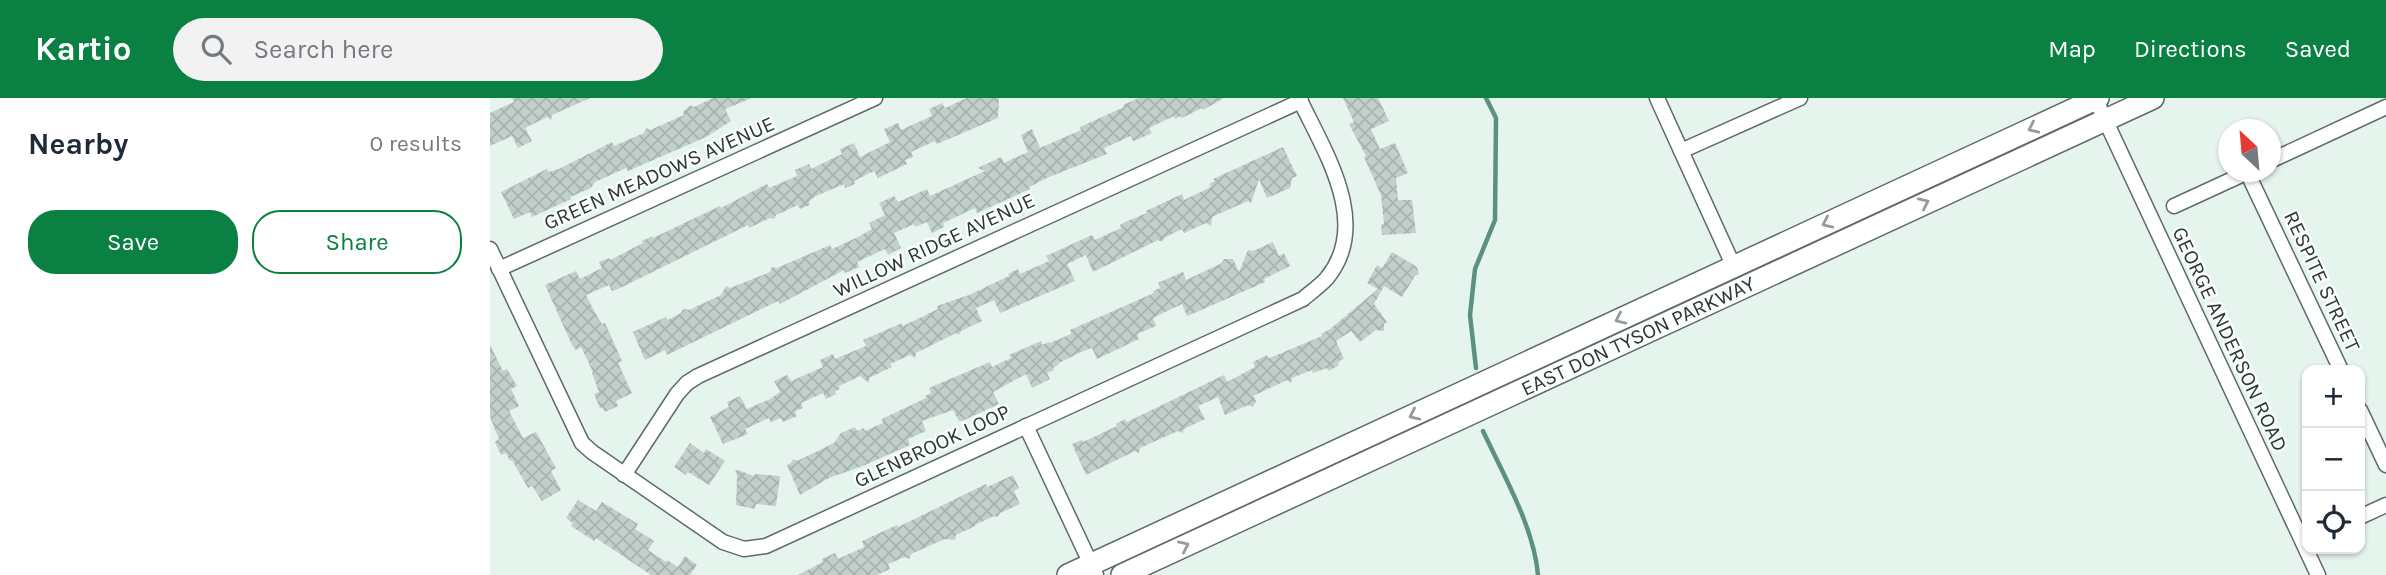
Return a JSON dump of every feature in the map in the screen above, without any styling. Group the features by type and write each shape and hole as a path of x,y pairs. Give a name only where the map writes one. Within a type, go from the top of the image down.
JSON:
{"main road":[{"name":"EAST DON TYSON PARKWAY","path":"1068,575 1094,570 2096,98"},
{"name":"EAST DON TYSON PARKWAY","path":"1122,575 2153,98"}],"street":[{"name":"GREEN MEADOWS AVENUE","path":"499,269 875,98"},
{"path":"1657,98 1734,267"},
{"path":"1681,151 1800,98"},
{"name":"GEORGE ANDERSON ROAD","path":"2096,98 2104,120 2302,537"},
{"name":"GLENBROOK LOOP","path":"490,248 575,432 592,452 723,542 744,549 766,546 1303,299 1328,277 1343,249 1347,217 1340,187 1300,100"},
{"name":"WILLOW RIDGE AVENUE","path":"624,475 677,394 698,376 1300,100"},
{"path":"2281,156 2386,107"},
{"path":"2174,206 2226,182"},
{"name":"RESPITE STREET","path":"2252,182 2339,365"},
{"path":"2365,421 2386,465"},
{"path":"1026,426 1094,570"},
{"path":"2365,515 2386,505"},
{"name":"GEORGE ANDERSON ROAD","path":"2309,554 2318,575"}],"building":[{"path":"512,98 590,98 552,115 551,120 547,117 525,128 532,141 518,148 512,136 490,146 490,113 514,102"},
{"path":"713,98 752,98 725,109 731,121 706,137 628,171 626,168 595,182 591,188 532,217 530,212 514,219 501,192 547,169 548,172 559,169 612,142 614,146 644,133 646,128 650,130 684,115 683,112 690,105 694,107"},
{"path":"967,98 999,98 998,118 911,152 913,157 905,160 907,164 878,178 874,171 854,181 855,184 845,188 844,184 814,197 809,202 810,205 800,209 798,205 776,215 774,219 770,218 749,228 748,225 618,289 612,291 609,285 586,295 602,324 605,323 622,361 618,363 632,393 616,401 618,406 605,412 600,408 594,394 599,392 593,372 581,347 576,350 572,345 545,285 576,271 580,279 602,268 599,262 609,258 610,260 652,236 653,238 720,206 721,208 767,184 769,188 797,176 795,170 809,164 811,169 842,154 840,149 854,143 860,157 890,142 884,129 898,123 901,130 932,116 929,109 942,103 945,108"},
{"path":"1139,98 1224,98 1203,110 1202,108 1182,118 1181,116 1175,119 1174,116 1149,128 1152,133 1139,139 1133,141 1131,136 1104,148 1107,154 1049,177 1029,187 1030,189 977,213 975,208 943,223 944,227 932,233 927,222 915,227 914,224 894,233 901,248 888,255 885,249 857,262 859,267 845,273 844,270 780,304 778,301 667,355 665,350 645,360 633,332 666,317 668,320 683,309 689,310 721,295 726,286 730,288 770,272 772,267 777,268 830,245 832,249 856,238 872,229 869,223 885,215 879,203 894,196 898,202 927,189 930,196 985,171 978,168 1001,157 1004,163 1028,152 1021,135 1032,129 1040,148 1081,130 1080,127"},
{"path":"1343,98 1378,98 1389,121 1371,129 1380,149 1395,143 1408,173 1396,178 1398,200 1412,200 1416,233 1382,235 1381,224 1384,224 1381,195 1364,157 1366,156 1349,124 1354,122"},
{"path":"1283,147 1297,176 1292,178 1290,188 1267,198 1259,179 1251,203 1248,201 1212,217 1211,226 1206,223 1184,233 1182,229 1164,238 1162,242 1158,240 1093,272 1086,255 1067,264 1075,281 1000,313 994,300 976,308 982,321 961,331 959,335 956,333 916,353 915,358 910,355 890,364 892,367 869,378 869,383 860,376 839,386 836,394 826,399 823,393 801,403 803,408 795,411 797,416 783,422 781,418 771,422 769,418 745,429 748,434 723,444 710,417 729,407 727,402 740,396 747,409 770,399 780,392 774,381 787,375 791,381 823,367 820,360 833,354 835,359 866,346 863,340 902,323 903,326 938,309 937,306 969,295 1018,269 1020,274 1049,261 1046,256 1092,235 1095,240 1182,194 1184,200 1211,187 1209,184 1215,181 1213,179"},
{"path":"1273,242 1279,256 1284,253 1290,266 1264,279 1265,282 1187,316 1182,304 1153,318 1156,326 1137,334 1139,339 1097,359 1092,348 1081,352 1059,363 1054,370 1047,373 1050,379 1032,388 1026,374 993,392 999,404 962,421 959,421 953,410 922,421 926,431 908,439 910,445 829,478 800,495 787,465 793,459 797,461 834,443 841,433 855,427 857,431 864,428 865,431 883,423 882,419 926,398 925,396 931,393 929,388 990,362 992,367 1011,358 1009,355 1041,341 1042,345 1071,334 1070,330 1154,293 1153,291 1160,288 1158,283 1180,273 1183,272 1186,280 1222,263 1224,259 1233,259 1239,272 1248,250 1253,251"},
{"path":"1392,252 1417,267 1419,274 1402,297 1384,286 1374,304 1387,322 1384,324 1384,331 1376,330 1360,342 1351,331 1336,341 1344,359 1339,361 1338,366 1328,371 1327,368 1313,373 1312,370 1292,378 1291,383 1287,380 1253,396 1256,401 1253,407 1248,405 1225,415 1218,397 1198,406 1205,419 1184,429 1183,433 1178,431 1140,448 1139,453 1135,451 1086,475 1072,444 1082,440 1083,442 1117,426 1116,424 1125,419 1127,422 1224,375 1227,382 1255,367 1253,362 1267,355 1268,358 1272,357 1322,336 1321,334 1378,289 1367,283 1377,265 1382,268"},
{"path":"490,345 503,371 507,369 517,386 511,389 519,406 509,411 523,438 536,432 556,468 551,471 561,490 542,501 532,486 528,488 506,453 501,455 495,442 499,439 490,417"},
{"path":"690,443 704,453 706,449 725,461 709,485 674,467"},
{"path":"735,471 754,476 780,476 776,506 756,504 755,509 736,505"},
{"path":"1013,475 1019,488 1014,491 1020,504 1000,513 998,517 994,516 956,535 955,540 945,539 911,554 910,559 905,557 888,564 890,569 877,575 798,575 823,562 822,559 835,553 838,559 864,547 862,541 897,525 898,527 986,484 987,487"},
{"path":"578,500 596,511 602,502 638,524 635,529 654,541 648,550 666,562 667,560 678,567 685,556 697,565 690,575 651,575 596,538 594,541 571,526 573,523 566,518"}],"waterway":[{"path":"1476,368 1470,315 1475,269 1495,220 1496,118 1486,98"},
{"path":"1483,431 1531,538 1538,575"}]}
